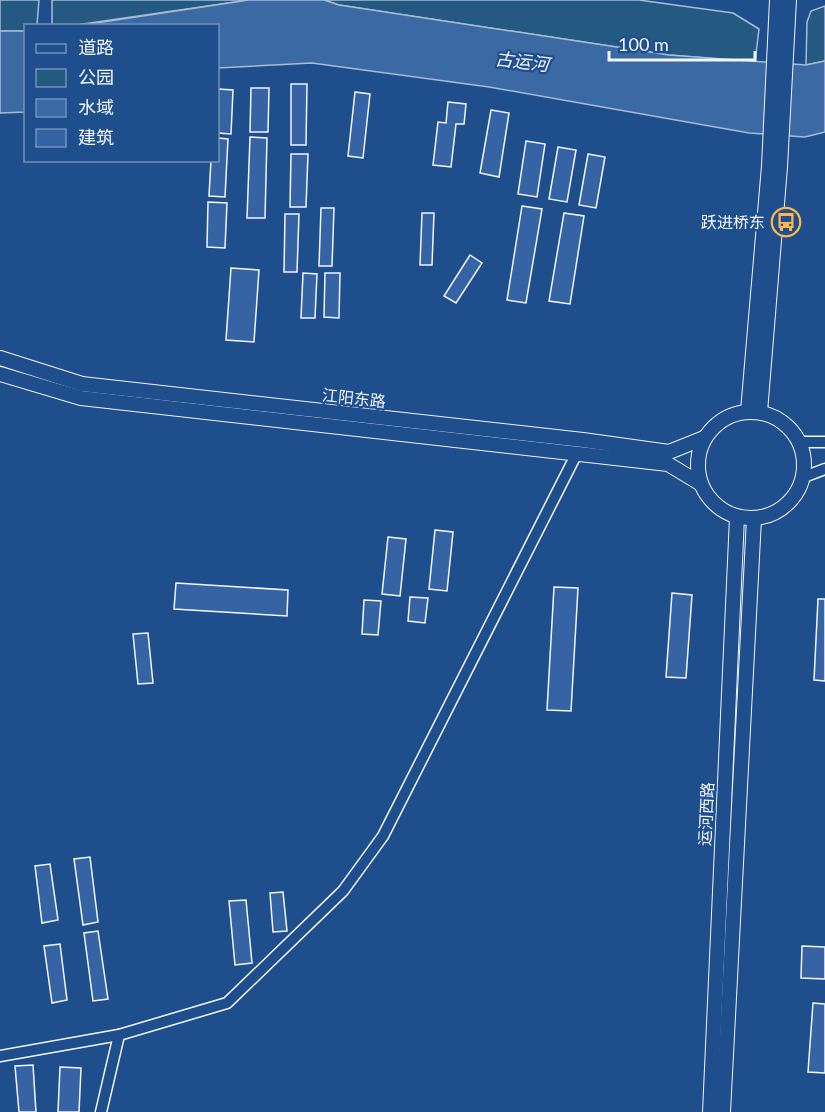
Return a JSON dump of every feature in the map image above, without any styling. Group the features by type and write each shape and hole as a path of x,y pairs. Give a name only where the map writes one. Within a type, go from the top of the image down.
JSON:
{"main road":[{"path":"777,0 782,38"},
{"path":"754,411 782,38 789,0"},
{"name":"江阳东路","path":"0,358 82,384 669,452 704,438"},
{"name":"江阳东路","path":"0,374 81,398 668,464 701,484"},
{"path":"754,411 777,417 790,428 800,442 804,459 804,477 797,493 786,506 771,515 754,519 737,517 722,510 709,499 701,484 698,455 704,438 716,424 731,415 754,411"},
{"name":"运河西路","path":"710,1112 737,517"},
{"name":"运河西路","path":"723,1112 754,519"}],"street":[{"path":"800,442 825,442"},
{"path":"0,1056 119,1035 227,1004 343,891 383,836 577,453"},
{"path":"804,477 825,469"},
{"path":"101,1112 119,1035"}],"green space":[{"path":"0,0 39,0 37,24 24,24 24,31 0,31"},
{"path":"52,0 249,0 83,24 52,24"},
{"path":"324,0 639,0 733,13 759,29 755,62 669,55 339,5"},
{"path":"825,6 825,61 806,65 807,22 811,11"}],"water":[{"name":"古运河","path":"249,0 324,0 339,5 669,55 806,65 825,61 825,132 805,137 749,133 489,87 312,63 219,68 219,24 89,24"},
{"path":"0,31 24,31 24,112 0,113"}],"building":[{"path":"291,84 307,84 306,145 291,145"},
{"path":"251,88 269,88 268,132 250,132"},
{"path":"219,89 233,90 231,134 219,133"},
{"path":"355,92 370,94 363,158 348,156"},
{"path":"448,102 466,104 464,124 456,124 451,167 433,165 438,122 446,123"},
{"path":"491,110 509,113 499,177 480,173"},
{"path":"250,137 267,138 265,218 247,218"},
{"path":"219,138 228,139 225,197 209,196 211,162 219,162"},
{"path":"526,141 545,144 537,197 518,194"},
{"path":"558,147 576,150 567,202 549,199"},
{"path":"291,154 308,154 306,207 290,207"},
{"path":"588,154 605,157 596,208 579,205"},
{"path":"208,202 227,203 225,248 207,247"},
{"path":"522,206 542,209 526,303 507,300"},
{"path":"321,208 334,208 332,266 319,266"},
{"path":"422,213 434,213 432,265 420,265"},
{"path":"564,213 584,216 570,304 549,301"},
{"path":"285,214 299,214 297,272 284,272"},
{"path":"470,255 482,263 456,303 444,296"},
{"path":"231,268 259,270 254,342 226,340"},
{"path":"303,273 317,274 315,318 301,318"},
{"path":"325,273 340,273 339,318 324,317"},
{"path":"435,530 453,532 447,591 429,589"},
{"path":"388,537 406,539 400,596 382,594"},
{"path":"176,583 288,590 287,616 174,609"},
{"path":"554,587 578,588 571,711 547,710"},
{"path":"672,593 692,595 686,678 666,677"},
{"path":"410,597 428,598 425,623 408,621"},
{"path":"818,599 825,599 825,681 814,680"},
{"path":"364,600 381,601 378,635 362,634"},
{"path":"148,633 153,683 138,684 133,634"},
{"path":"90,857 98,922 83,925 74,859"},
{"path":"50,864 58,920 42,923 35,866"},
{"path":"283,892 287,931 273,932 270,893"},
{"path":"246,900 252,963 235,965 229,901"},
{"path":"98,931 108,999 93,1001 84,933"},
{"path":"60,944 67,1000 52,1003 44,946"},
{"path":"802,946 825,947 825,979 801,978"},
{"path":"813,1003 825,1004 825,1073 808,1072"},
{"path":"33,1065 36,1112 19,1112 15,1066"},
{"path":"60,1067 81,1068 79,1112 58,1112"}],"place":[{"name":"跃进桥东","path":"786,222"}]}
